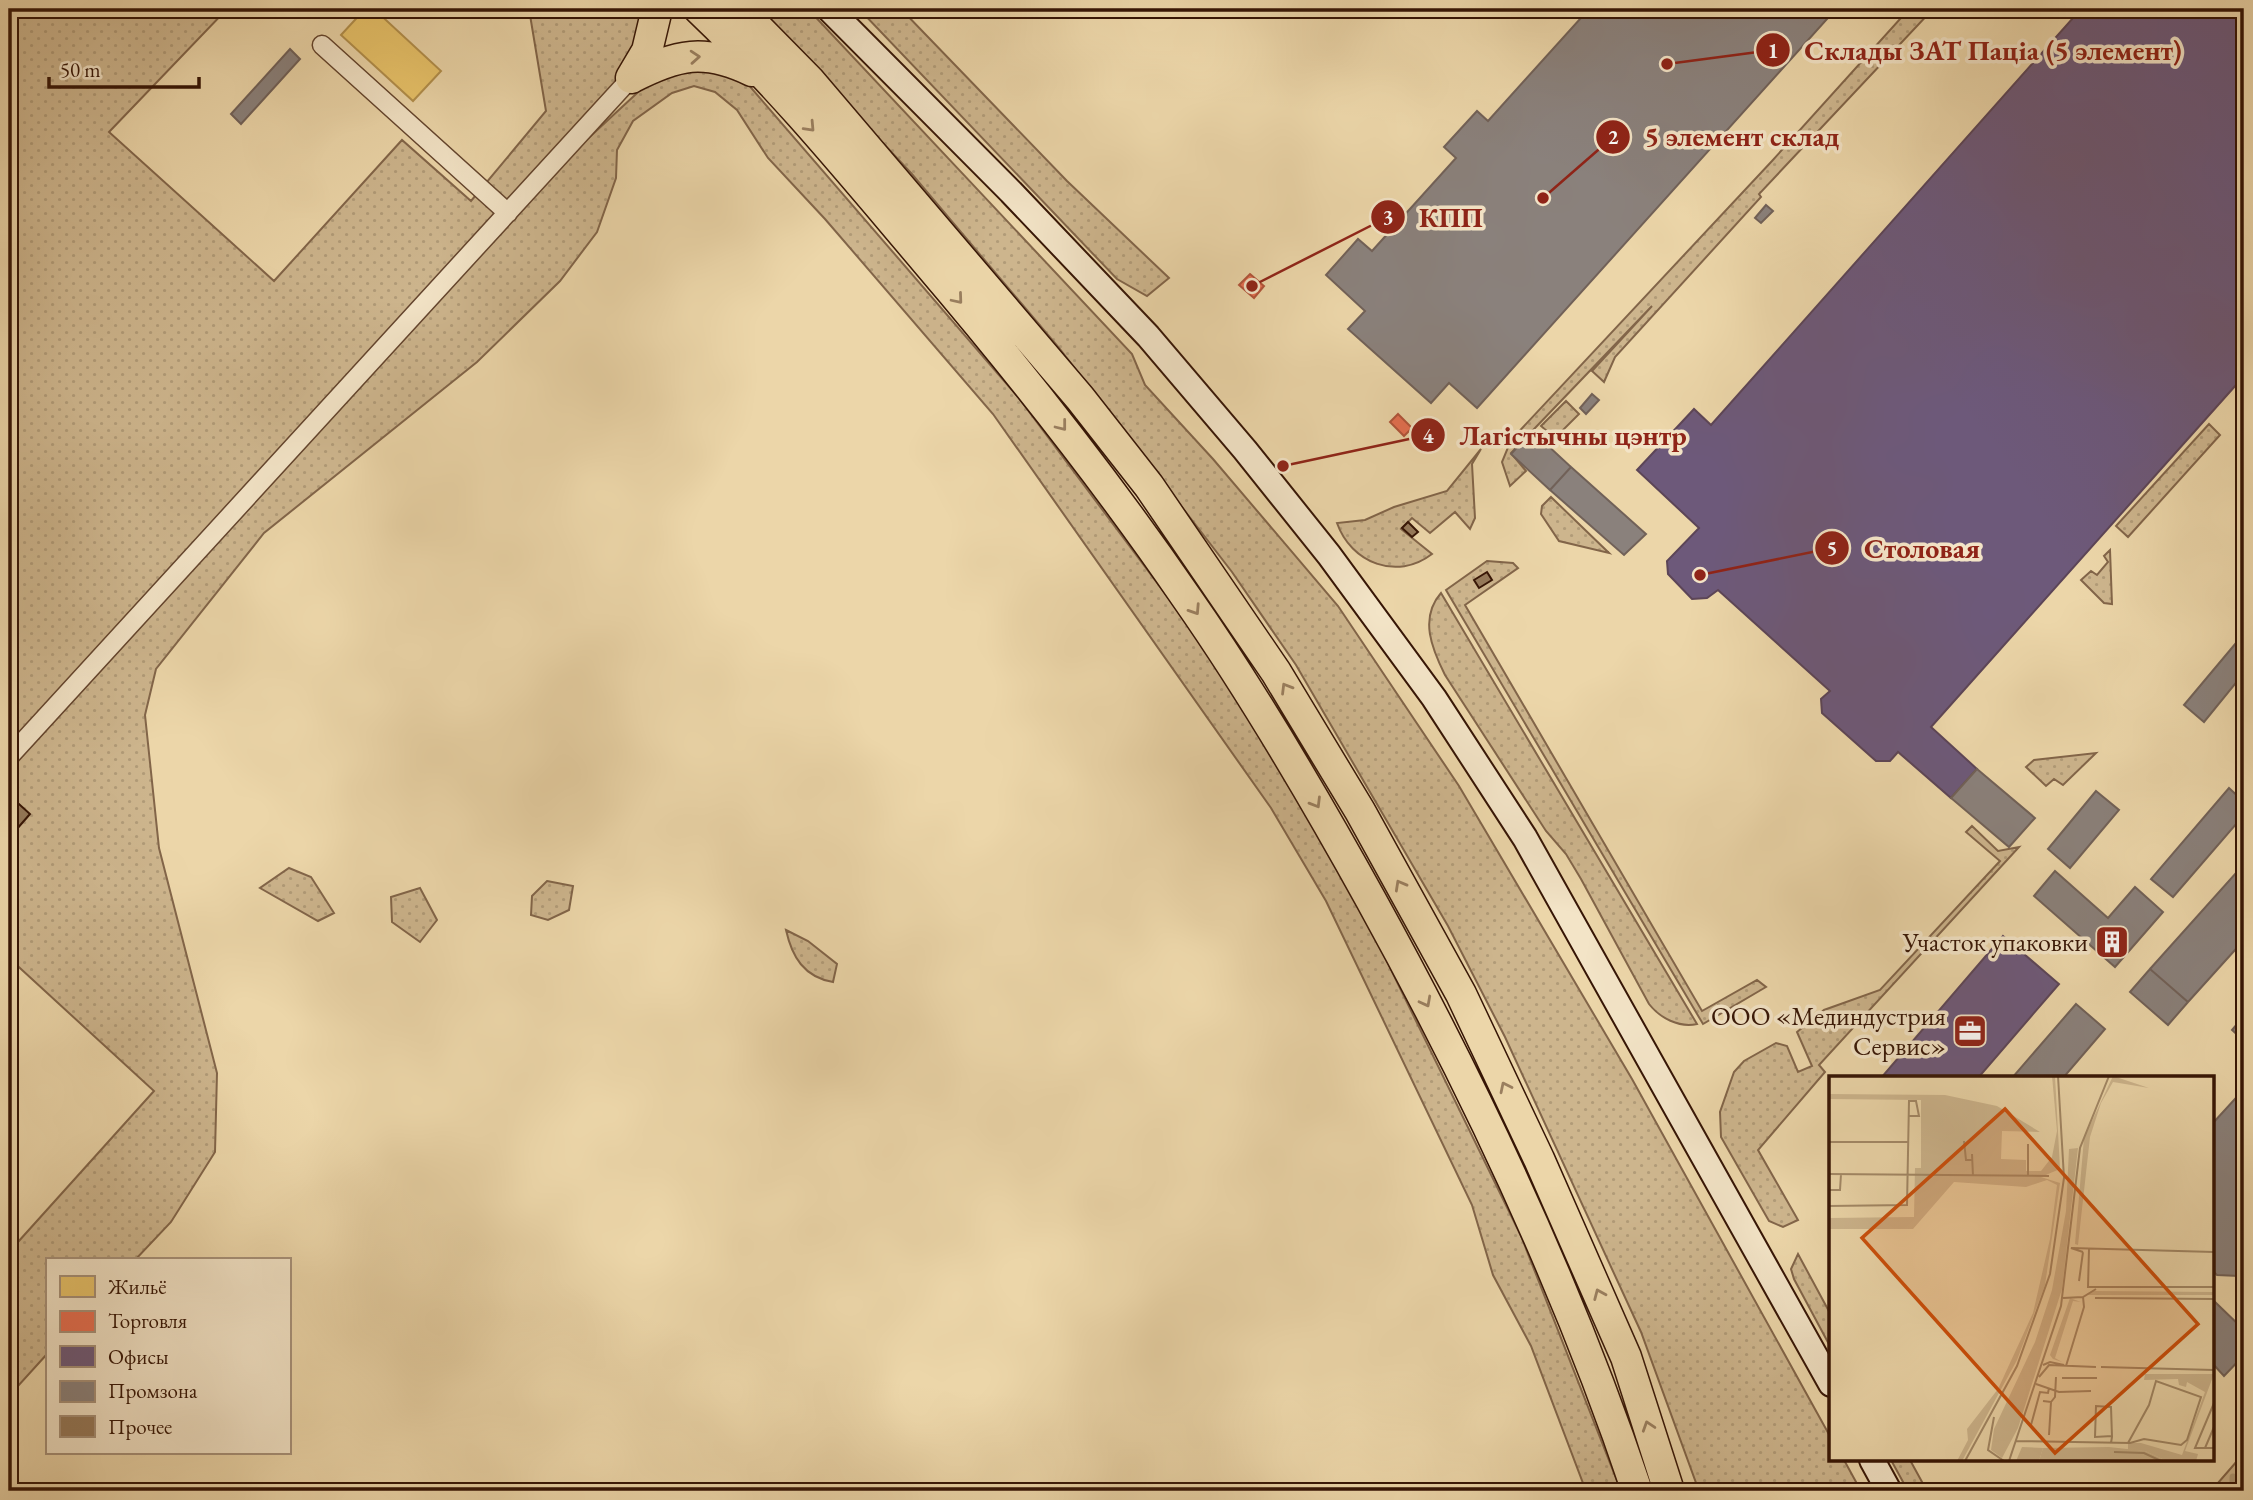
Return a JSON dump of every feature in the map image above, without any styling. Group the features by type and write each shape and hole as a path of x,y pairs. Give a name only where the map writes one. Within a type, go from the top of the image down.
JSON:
{"highway":[{"path":"631,78 647,51 657,9"},
{"path":"699,9 840,160 1020,372 1188,599 1278,739 1334,834 1464,1073 1564,1295 1601,1385 1637,1491"},
{"path":"739,9 809,80 1080,398 1149,486 1276,672 1360,811 1467,1007 1539,1158 1626,1357 1669,1491"},
{"path":"631,78 664,61 699,55 726,59 763,77"}],"main road":[{"path":"829,9 1011,192 1148,336 1245,450 1329,555 1434,698 1525,838 1829,1380"},
{"path":"1873,1462 1889,1491"}],"street":[{"path":"322,45 508,213"},
{"path":"9,757 631,78"}],"green space":[{"path":"49,9 227,9 109,132 274,281 402,140 471,201 546,111 529,9 642,9 631,78 514,207 662,70 734,68 1018,397 1232,683 1357,900 1521,1236 1621,1491 1586,1491 1531,1346 1493,1275 1472,1205 1326,901 1271,808 993,414 825,219 768,158 737,110 715,92 694,86 672,93 633,121 617,150 616,178 597,232 560,281 477,362 264,533 156,669 145,715 159,848 217,1073 215,1152 171,1222 137,1258 46,1258 46,1355 9,1396 9,1252 154,1091 9,958 9,15"},
{"path":"757,9 808,9 1132,354 1145,385 1213,459 1338,606 1459,786 1632,1079 1829,1434 1829,1462 1845,1462 1861,1491 1699,1491 1641,1332 1505,1037 1448,926 1296,665 1232,572 1059,348 911,173"},
{"path":"859,9 901,9 1067,181 1169,278 1147,296 1117,279"},
{"path":"1909,9 1933,9 1759,194 1761,197 1615,357 1604,382 1592,371 1652,306 1511,453 1526,471 1510,486 1502,462 1511,440 1772,161"},
{"path":"1566,401 1579,414 1555,438 1541,426"},
{"path":"2209,424 2220,435 2128,537 2116,526"},
{"path":"1481,449 1472,464 1475,518 1470,529 1455,512 1430,533 1412,518 1401,529 1432,554 1418,562 1390,567 1364,558 1344,537 1337,523 1365,520 1394,507 1447,491"},
{"path":"1551,497 1609,553 1559,541 1541,514 1542,506"},
{"path":"2110,550 2112,604 2104,603 2081,580 2091,571 2097,575 2108,562 2104,556"},
{"path":"1487,561 1513,563 1518,568 1465,605 1702,1011 1757,980 1766,987 1703,1024 1446,590"},
{"path":"1441,593 1697,1024 1683,1025 1670,1021 1649,1004 1566,854 1546,831 1445,675 1432,644 1429,623 1434,603"},
{"path":"2096,753 2063,785 2054,779 2046,786 2026,767 2034,760"},
{"path":"1972,826 1998,851 2019,847 1819,1065 1825,1072 1758,1150 1798,1220 1783,1227 1769,1221 1721,1137 1720,1112 1734,1072 1744,1061 1776,1043 1787,1046 1798,1072 1812,1066 1797,1032 1824,1010 1880,990 2000,861 1966,832"},
{"path":"289,868 311,877 334,913 318,921 260,888"},
{"path":"547,881 573,886 569,910 548,920 531,915 532,896"},
{"path":"420,888 437,920 420,942 392,922 391,897"},
{"path":"786,930 808,941 837,964 833,982 814,976 801,964 792,949"},
{"path":"1798,1254 1829,1311 1829,1344 1794,1279 1791,1269"},
{"path":"2244,1453 2244,1491 2211,1491"},
{"path":"1892,1462 1911,1462 1927,1491 1908,1491"}],"building: Жильё":[{"path":"365,9 374,9 441,71 413,101 341,35"}],"building: Торговля":[{"path":"1250,274 1264,286 1254,298 1239,285"},
{"path":"1398,414 1412,428 1404,436 1390,422"}],"building: Офисы":[{"path":"2081,9 2244,9 2244,376 1931,727 1977,769 1951,798 1898,752 1890,761 1876,761 1822,713 1821,699 1830,691 1718,590 1707,598 1692,599 1668,574 1667,561 1699,528 1637,470 1694,409 1711,425"},
{"name":"ООО «Мединдустрия Сервис»","path":"2003,936 2059,984 1980,1076 1883,1076"}],"building: Промзона":[{"path":"1589,9 1836,9 1477,408 1449,383 1431,403 1348,329 1365,311 1326,275 1358,239 1372,251 1456,158 1444,147 1477,111 1488,121"},
{"path":"290,49 300,59 241,124 231,114"},
{"path":"1766,205 1773,211 1761,223 1755,218"},
{"path":"1592,394 1599,400 1586,414 1580,408"},
{"path":"1532,431 1571,467 1550,490 1511,454"},
{"path":"1571,467 1646,534 1624,555 1550,490"},
{"path":"2236,643 2244,650 2244,673 2204,722 2184,705"},
{"path":"1977,769 2035,818 2009,847 1951,798"},
{"path":"2229,788 2244,802 2244,815 2173,897 2151,879"},
{"path":"2096,791 2119,810 2070,868 2048,849"},
{"path":"2244,864 2244,940 2188,1002 2150,969"},
{"name":"Участок упаковки","path":"2055,871 2108,918 2135,887 2163,912 2115,967 2034,896"},
{"path":"2150,969 2188,1002 2168,1025 2130,992"},
{"path":"2076,1004 2105,1029 2065,1076 2014,1076"},
{"path":"2244,1016 2244,1041 2232,1030"},
{"path":"2244,1089 2244,1270 2239,1276 2217,1275 2214,1272 2214,1122"},
{"path":"2214,1301 2244,1330 2244,1355 2224,1376 2214,1365"}],"building: Прочее":[{"path":"1408,522 1418,532 1412,537 1402,528"},
{"path":"1487,572 1492,580 1479,588 1474,580"},
{"path":"9,795 30,814 9,838"}],"place":[{"name":"Склады ЗАТ Паціа (5 элемент)","path":"1667,64"},
{"name":"5 элемент склад","path":"1543,198"},
{"name":"КПП","path":"1252,286"},
{"name":"Лагістычны цэнтр","path":"1283,466"},
{"name":"Столовая","path":"1700,575"},
{"name":"Участок упаковки","path":"2112,942"},
{"name":"ООО «Мединдустрия Сервис»","path":"1970,1031"}]}
